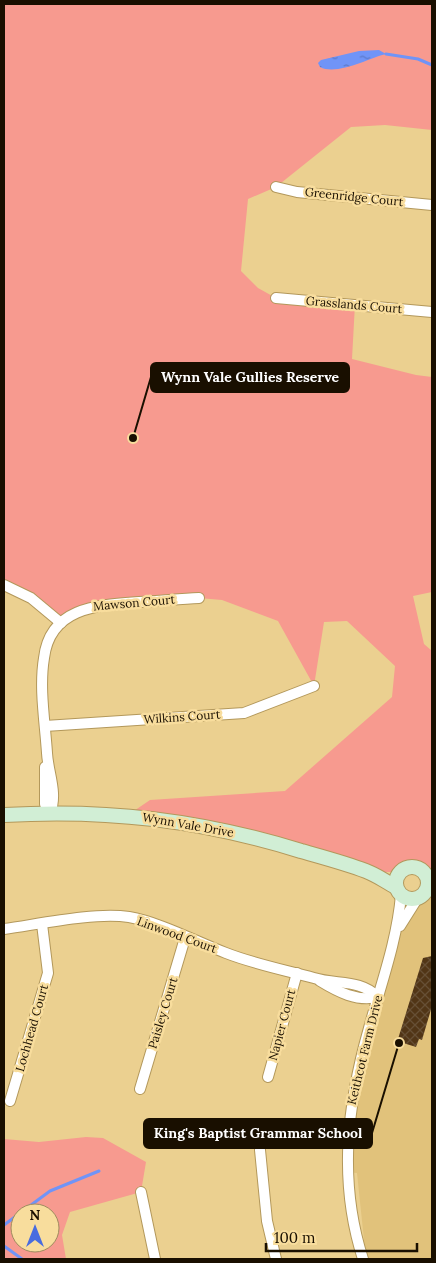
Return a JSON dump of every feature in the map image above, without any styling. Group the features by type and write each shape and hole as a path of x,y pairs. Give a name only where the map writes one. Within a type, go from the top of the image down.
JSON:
{"main road":[{"name":"Wynn Vale Drive","path":"4,815 50,812 128,815 192,824 282,845 368,871 398,891"},
{"path":"415,868 422,872 430,881 423,897 408,899 398,891 396,878 402,870 415,868"},
{"name":"Wynn Vale Drive","path":"368,871 402,870"}],"street":[{"name":"Greenridge Court","path":"276,187 297,192 432,205"},
{"name":"Grasslands Court","path":"276,298 432,312"},
{"path":"4,586 31,598 61,623"},
{"name":"Mawson Court","path":"50,812 53,804 45,726 44,656 48,642 61,623 71,614 90,606 199,598"},
{"name":"Wilkins Court","path":"45,726 244,713 314,686"},
{"name":"Keithcot Farm Drive","path":"363,1259 350,1207 347,1140 355,1079 397,932 398,891"},
{"name":"Keithcot Farm Drive","path":"397,932 423,897"},
{"name":"Linwood Court","path":"4,929 101,917 129,917 153,924 228,954 317,980 340,981 369,989 378,998"},
{"name":"Lochhead Court","path":"10,1101 48,973 42,924"},
{"name":"Paisley Court","path":"140,1089 185,938"},
{"name":"Napier Court","path":"268,1077 296,974"},
{"path":"260,1150 267,1221 276,1259"},
{"path":"141,1192 155,1259"}],"shaded area":[{"path":"4,4 432,4 432,130 385,125 351,127 276,187 248,199 241,271 258,288 276,298 355,304 352,359 416,375 432,377 432,592 413,596 424,644 432,651 432,874 427,879 420,870 412,868 392,872 368,871 128,815 150,800 285,791 392,697 395,666 347,621 324,622 314,686 278,621 222,600 199,598 104,604 61,623 4,585"},
{"path":"420,897 432,897 432,1259 366,1259 357,1173 347,1172 353,1088 397,931"},
{"path":"86,1137 103,1138 146,1162 141,1192 70,1212 62,1235 66,1259 4,1259 4,1139 39,1142"}],"water":[{"path":"379,50 386,54 344,68 327,69 320,67 318,63 321,60 359,51"}],"building":[{"path":"432,956 432,1006 422,1040 419,1039 416,1047 400,1042 398,1039 423,958"}],"waterway":[{"path":"386,54 418,59 432,65"},
{"path":"4,1225 50,1191 99,1171"},
{"path":"4,1246 22,1259"}],"place":[{"name":"Wynn Vale Gullies Reserve","path":"133,438"},
{"name":"King's Baptist Grammar School","path":"399,1043"}]}
